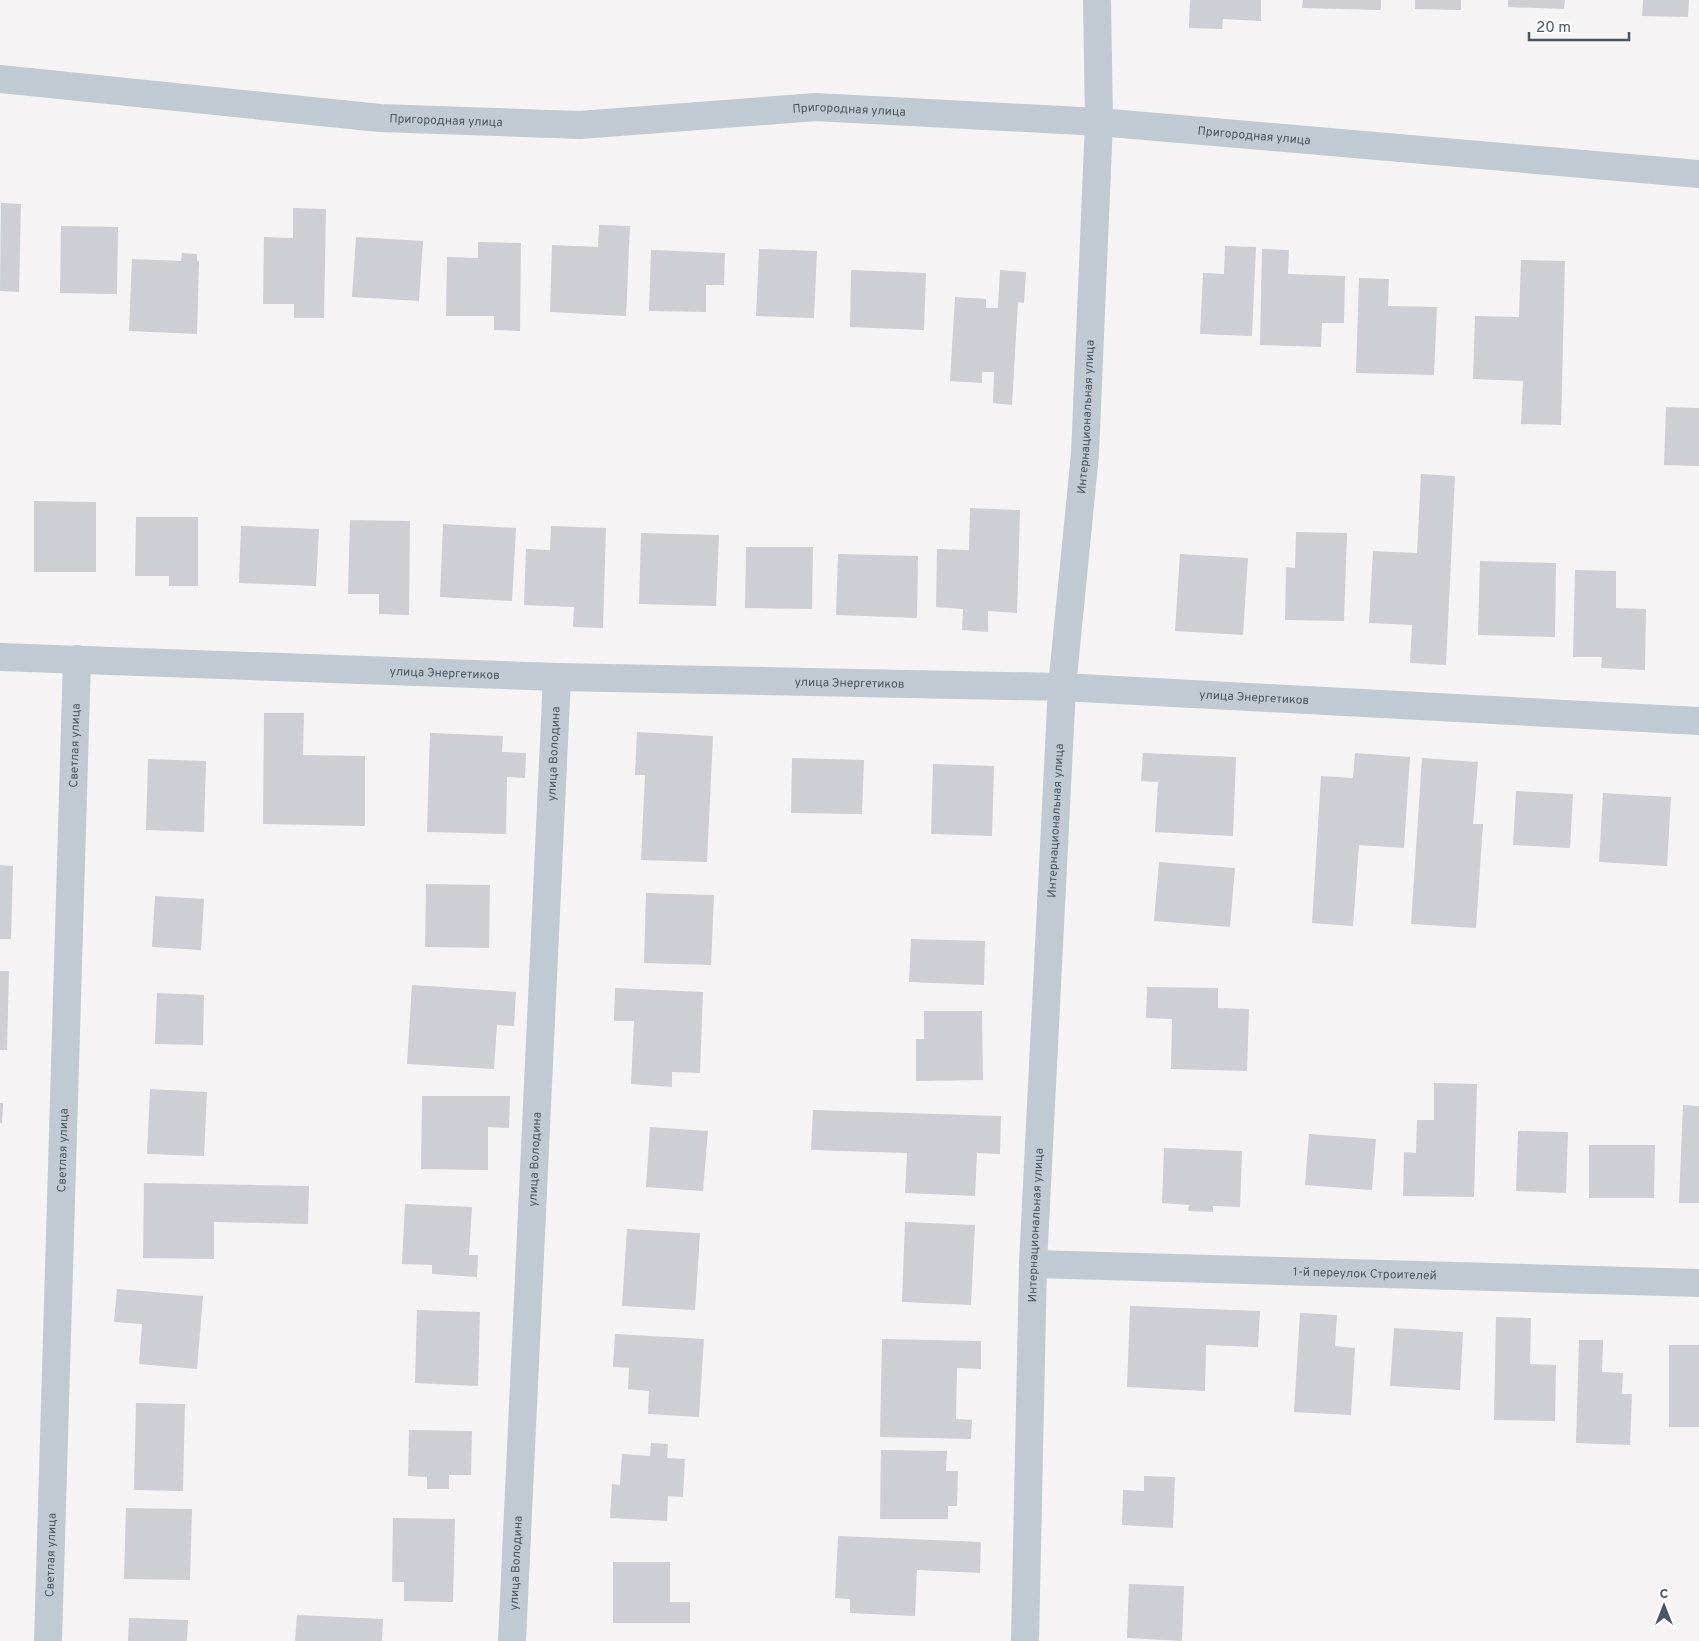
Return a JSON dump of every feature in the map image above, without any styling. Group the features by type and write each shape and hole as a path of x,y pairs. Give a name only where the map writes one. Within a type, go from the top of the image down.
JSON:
{"street":[{"name":"Интернациональная улица","path":"1025,1641 1032,1264 1062,687 1085,454 1099,122 1097,0"},
{"name":"Пригородная улица","path":"0,79 380,118 580,125 816,107 1099,122 1699,174"},
{"name":"улица Энергетиков","path":"0,657 557,677 1062,687 1699,721"},
{"name":"Светлая улица","path":"48,1641 77,660"},
{"name":"улица Володина","path":"512,1641 557,677"},
{"name":"1-й переулок Строителей","path":"1032,1264 1699,1283"}],"building":[{"path":"1190,0 1261,0 1261,21 1223,19 1222,29 1189,28"},
{"path":"1303,0 1381,0 1381,10 1302,8"},
{"path":"1415,0 1461,0 1461,10 1415,9"},
{"path":"1508,0 1565,0 1564,9 1508,7"},
{"path":"1643,0 1689,0 1688,17 1642,16"},
{"path":"1,203 21,204 19,292 0,291"},
{"path":"293,208 326,209 324,318 294,318 294,304 263,304 264,237 293,238"},
{"path":"599,225 630,226 626,316 550,312 552,245 598,247"},
{"path":"61,226 118,227 117,294 60,293"},
{"path":"356,237 423,241 419,301 352,297"},
{"path":"478,242 521,243 520,331 494,330 494,316 446,316 447,257 478,258"},
{"path":"1225,246 1256,247 1252,336 1200,334 1203,273 1224,274"},
{"path":"759,249 817,251 814,318 756,316"},
{"path":"1262,249 1289,250 1288,274 1345,276 1344,323 1322,323 1321,347 1260,345"},
{"path":"651,250 725,253 724,285 706,285 706,312 649,311"},
{"path":"182,253 197,254 197,261 199,261 197,334 129,331 132,259 181,261"},
{"path":"1521,260 1565,261 1561,425 1521,424 1523,381 1473,379 1475,316 1519,317"},
{"path":"851,270 926,273 924,330 850,327"},
{"path":"1000,270 1026,272 1024,303 1018,302 1012,405 993,403 994,372 982,372 982,383 950,381 955,297 986,299 986,308 998,308"},
{"path":"1359,278 1389,279 1388,306 1437,307 1434,375 1356,373"},
{"path":"1666,407 1699,408 1699,466 1664,465"},
{"path":"1421,474 1455,476 1446,665 1410,663 1412,625 1369,623 1373,551 1417,553"},
{"path":"34,501 96,502 96,572 34,572"},
{"path":"970,508 1020,510 1017,613 988,611 988,632 962,630 963,609 936,607 937,549 969,550"},
{"path":"136,517 198,517 198,586 169,586 169,576 135,576"},
{"path":"350,520 410,521 409,615 379,614 379,594 348,594"},
{"path":"443,524 516,528 512,601 440,597"},
{"path":"241,526 319,529 316,586 239,583"},
{"path":"551,526 606,528 603,628 573,627 574,607 524,605 526,549 550,550"},
{"path":"1296,532 1347,533 1344,621 1285,620 1286,567 1295,568"},
{"path":"641,533 719,535 716,606 639,604"},
{"path":"746,547 813,547 812,609 745,608"},
{"path":"838,554 918,556 917,618 836,615"},
{"path":"1180,554 1248,558 1243,635 1175,631"},
{"path":"1480,561 1556,563 1555,637 1478,635"},
{"path":"1575,570 1616,571 1616,608 1646,609 1645,670 1601,668 1602,657 1573,657"},
{"path":"264,713 304,713 303,755 365,756 365,826 263,824"},
{"path":"637,732 713,736 707,862 641,860 645,775 635,775"},
{"path":"430,733 503,736 502,752 526,753 525,778 507,777 506,834 427,832"},
{"path":"1143,753 1236,757 1233,836 1155,832 1158,782 1141,781"},
{"path":"1355,753 1410,757 1404,848 1359,845 1353,926 1312,923 1321,776 1353,778"},
{"path":"792,758 864,760 862,814 791,813"},
{"path":"1422,758 1478,762 1473,824 1483,824 1476,928 1411,924"},
{"path":"148,759 206,761 204,832 146,830"},
{"path":"933,764 994,766 992,836 931,834"},
{"path":"1516,791 1573,794 1570,848 1513,845"},
{"path":"1603,793 1671,797 1667,866 1599,862"},
{"path":"1159,862 1235,868 1230,927 1154,921"},
{"path":"0,865 13,866 11,939 0,939"},
{"path":"426,884 490,885 489,948 425,947"},
{"path":"646,893 714,895 711,965 644,963"},
{"path":"155,896 204,899 201,950 152,947"},
{"path":"911,939 985,941 984,985 909,982"},
{"path":"0,971 9,971 7,1050 0,1050"},
{"path":"412,985 516,992 514,1026 497,1025 494,1069 407,1064"},
{"path":"1147,987 1218,988 1218,1008 1249,1009 1247,1071 1171,1069 1172,1019 1146,1018"},
{"path":"615,988 703,992 700,1073 672,1072 672,1087 631,1084 634,1021 614,1021"},
{"path":"157,993 204,995 203,1045 155,1044"},
{"path":"924,1011 982,1011 983,1080 916,1081 916,1039 924,1039"},
{"path":"1434,1083 1477,1084 1474,1197 1403,1196 1404,1152 1416,1153 1417,1120 1434,1120"},
{"path":"150,1089 207,1092 204,1156 147,1154"},
{"path":"422,1096 510,1096 509,1128 488,1127 488,1170 421,1169"},
{"path":"0,1103 3,1103 2,1123 0,1123"},
{"path":"1683,1105 1699,1106 1699,1203 1679,1203"},
{"path":"813,1110 1001,1116 1000,1154 977,1153 975,1196 905,1193 907,1153 811,1150"},
{"path":"650,1127 708,1131 703,1191 646,1187"},
{"path":"1518,1131 1568,1132 1566,1193 1516,1191"},
{"path":"1309,1134 1376,1139 1372,1190 1305,1185"},
{"path":"1589,1145 1655,1145 1654,1198 1589,1198"},
{"path":"1164,1148 1242,1151 1240,1207 1213,1206 1213,1212 1188,1211 1189,1205 1162,1203"},
{"path":"144,1183 309,1186 308,1224 214,1222 214,1259 143,1258"},
{"path":"405,1204 472,1207 469,1255 478,1255 477,1277 432,1274 432,1265 402,1264"},
{"path":"905,1222 975,1225 971,1305 902,1302"},
{"path":"627,1229 700,1233 695,1310 622,1306"},
{"path":"117,1289 203,1296 197,1369 139,1364 142,1324 114,1322"},
{"path":"1130,1306 1260,1311 1258,1347 1206,1345 1205,1391 1127,1387"},
{"path":"417,1310 480,1312 478,1386 415,1383"},
{"path":"1300,1313 1337,1315 1335,1346 1355,1348 1351,1415 1294,1412"},
{"path":"1496,1317 1531,1318 1530,1364 1556,1365 1555,1421 1494,1420"},
{"path":"1394,1328 1463,1332 1460,1390 1390,1386"},
{"path":"615,1334 704,1339 699,1417 648,1414 649,1391 628,1389 629,1368 613,1367"},
{"path":"882,1339 981,1341 981,1369 957,1368 956,1419 972,1420 971,1439 880,1437"},
{"path":"1579,1340 1603,1340 1602,1372 1623,1373 1622,1394 1632,1394 1630,1445 1576,1443"},
{"path":"1669,1345 1699,1345 1699,1427 1669,1427"},
{"path":"136,1403 185,1404 183,1491 134,1490"},
{"path":"409,1430 472,1431 471,1475 449,1475 449,1489 427,1489 427,1477 408,1476"},
{"path":"651,1443 668,1444 667,1458 685,1459 683,1497 668,1496 667,1521 610,1518 612,1484 620,1485 622,1454 650,1456"},
{"path":"881,1450 947,1451 946,1471 958,1471 957,1506 948,1506 948,1519 880,1519"},
{"path":"1144,1476 1175,1477 1173,1528 1122,1525 1123,1490 1144,1491"},
{"path":"126,1508 192,1509 190,1580 124,1579"},
{"path":"393,1518 455,1519 453,1602 404,1601 404,1582 392,1582"},
{"path":"838,1536 981,1542 980,1573 917,1570 915,1616 850,1613 850,1599 835,1598"},
{"path":"613,1562 670,1562 670,1602 690,1602 690,1623 613,1623"},
{"path":"1129,1584 1184,1586 1182,1641 1127,1638"},
{"path":"297,1615 383,1619 382,1641 295,1641"},
{"path":"129,1618 188,1620 187,1641 128,1641"}]}
